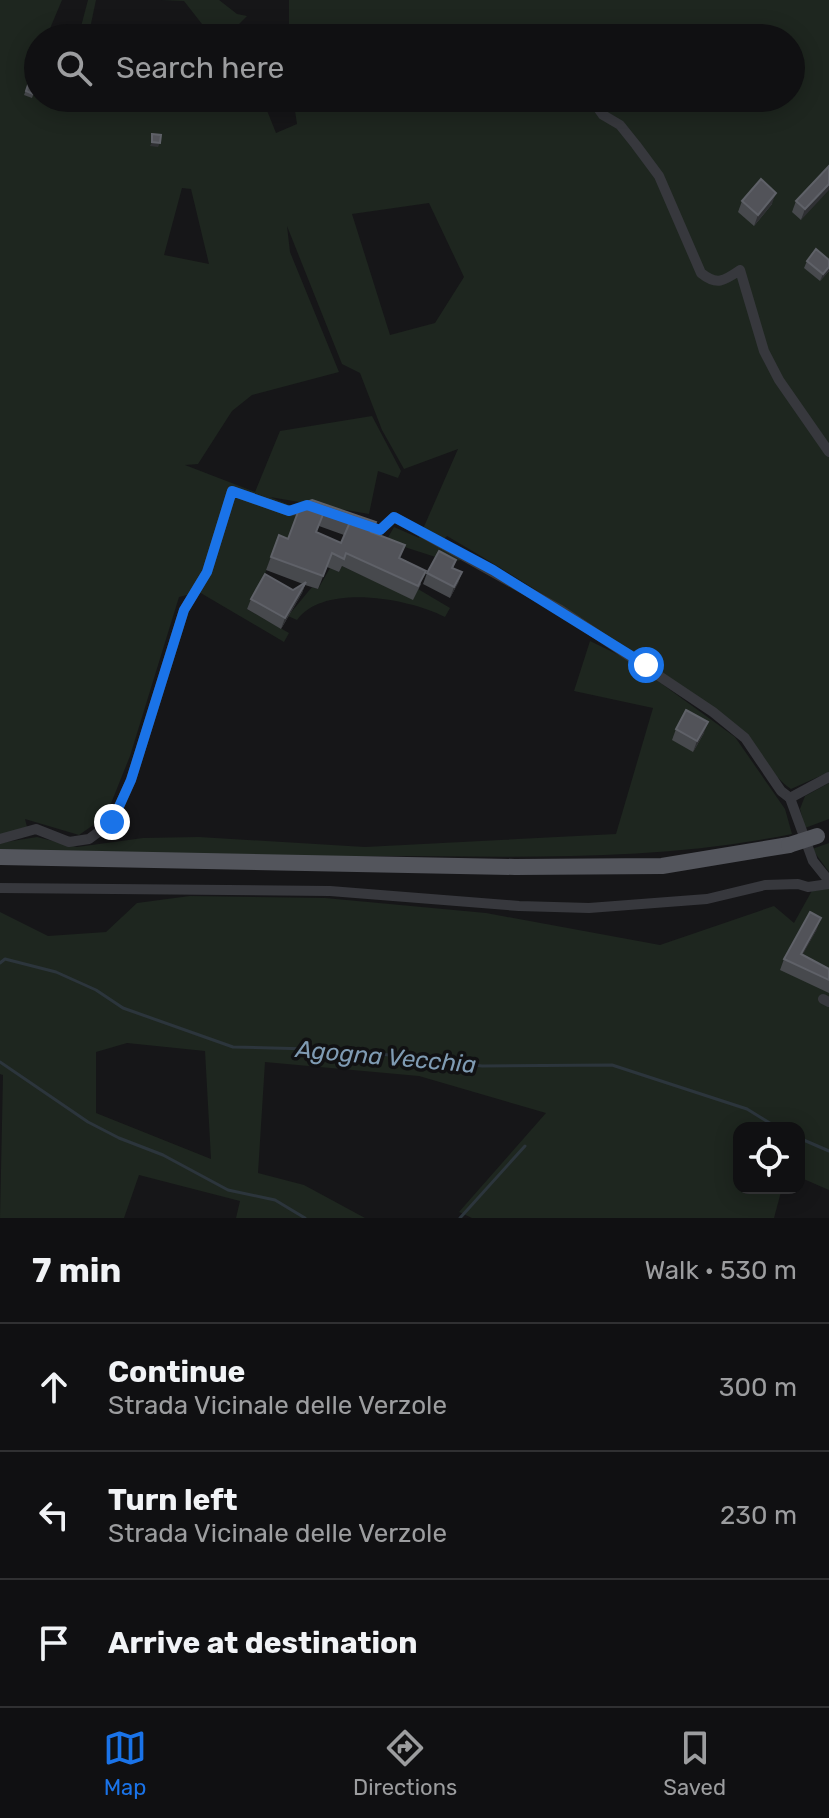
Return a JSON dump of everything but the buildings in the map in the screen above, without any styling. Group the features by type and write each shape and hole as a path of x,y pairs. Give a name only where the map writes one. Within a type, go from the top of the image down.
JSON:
{"main road":[{"path":"0,857 515,867 662,866 789,845 823,834"}],"street":[{"path":"601,112 620,125 659,176 701,273 712,282 724,281 740,270 764,351 779,380 829,452"},
{"path":"0,839 36,829 69,842 89,839 112,822 131,780 184,610 207,572 232,491 289,511 307,505 321,510"},
{"path":"0,888 330,891 519,906 589,908 707,899 765,885 798,884 808,887 829,883 813,861 790,798 781,791 745,738 713,712 559,609 394,517 380,530 351,520"},
{"path":"790,798 829,777"}],"shaded area":[{"path":"0,0 62,0 52,24 24,24 24,112 268,112 276,133 297,124 295,112 805,112 805,24 289,24 289,0 829,0 829,772 791,789 775,775 734,726 594,627 521,581 447,536 441,542 461,560 451,562 386,541 394,527 419,538 458,449 404,469 382,430 360,373 342,364 287,226 290,252 339,372 252,395 232,411 198,464 185,465 255,492 280,431 372,416 401,471 398,478 378,471 369,514 270,497 299,509 284,552 274,549 261,585 247,609 289,633 284,642 199,592 179,597 130,756 106,816 79,835 25,819 27,827 0,835","holes":["182,188 191,189 209,264 164,255","429,203 464,277 435,323 390,335 352,214"]},
{"path":"88,0 96,0 91,24 82,24"},
{"path":"161,0 219,0 237,14 247,16 239,24 202,24 184,1"},
{"path":"342,566 413,599 418,589 450,608 445,617 390,600 347,598 310,608 297,620 288,616 312,587 318,589 330,568 339,572"},
{"path":"590,641 629,660 735,737 785,809 792,834 685,850 579,856 0,853 0,843 37,837 77,847 143,838 199,837 365,847 616,834 653,708 574,691"},
{"path":"829,783 829,819 805,828 800,809 805,796"},
{"path":"829,843 829,872 812,849"},
{"path":"829,886 829,1190 805,1180 805,1122 733,1122 733,1194 780,1194 774,1218 472,1218 459,1212 546,1113 419,1076 265,1062 258,1173 304,1185 365,1218 236,1218 240,1201 139,1175 124,1218 0,1218 3,1075 0,1074 0,912 48,936 106,932 137,903 190,896 325,898 486,913 660,945 774,906 794,923 814,887","holes":["127,1043 205,1051 211,1159 96,1113 96,1052"]}],"waterway":[{"name":"Agogna Vecchia","path":"0,963 5,959 56,972 96,990 123,1008 233,1047 347,1050 482,1066 612,1065 747,1109 768,1122"},
{"path":"0,1062 88,1122 119,1138 163,1155 228,1190 275,1200 305,1218"},
{"name":"Agogna Vecchia","path":"805,1141 829,1151"},
{"path":"460,1218 525,1146"}],"route":[{"path":"112,822 131,780 184,610 207,572 232,491 289,511 307,505 380,530 394,517 493,570 646,665"}]}
